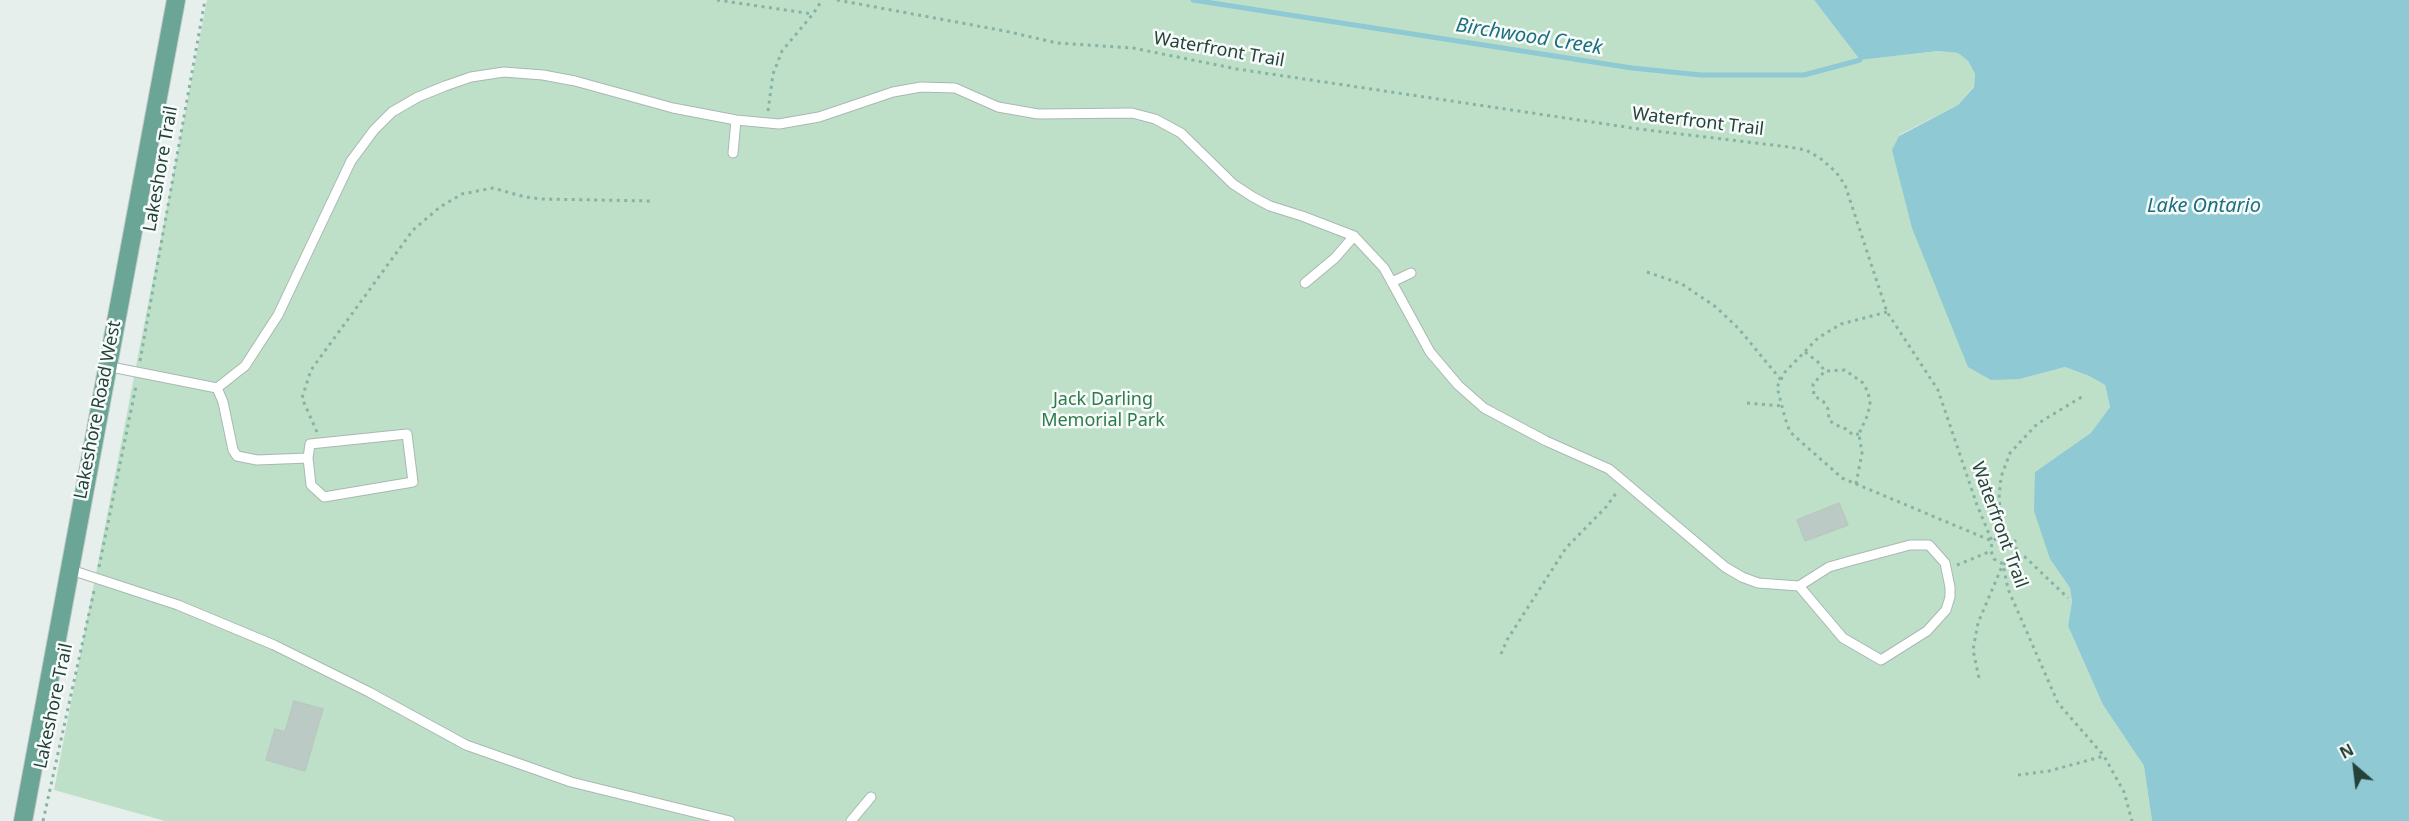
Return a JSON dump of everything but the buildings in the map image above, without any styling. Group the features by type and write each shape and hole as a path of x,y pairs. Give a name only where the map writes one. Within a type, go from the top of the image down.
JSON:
{"main road":[{"name":"Lakeshore Road West","path":"22,821 176,0"}],"lane":[{"path":"106,366 217,388 245,366 278,315 351,161 374,130 392,112 417,97 471,77 504,72 543,75 575,81 673,108 736,120 768,123 819,117 893,92 921,87 955,88 998,107 1038,114 1132,113 1155,119 1181,133 1233,184 1253,197 1270,206 1354,236 1374,256 1392,282 1431,352 1458,385 1484,408 1546,441 1609,469 1725,567 1758,584 1799,586 1829,567 1910,545 1929,545 1941,557 1947,570 1950,597 1946,610 1927,631 1881,660 1843,638 1799,586"},
{"path":"733,153 736,120"},
{"path":"1305,283 1335,258 1354,236"},
{"path":"1392,282 1411,273"},
{"path":"217,388 223,402 233,450 237,456 257,460 308,458"},
{"path":"407,434 413,482 324,497 310,485 308,458 310,444 407,434"},
{"path":"68,569 178,605 274,645 369,692 466,745 571,782 730,821"},
{"path":"851,821 871,797"}],"path":[{"name":"Lakeshore Trail","path":"144,343 205,0"},
{"path":"717,0 813,14"},
{"path":"768,123 773,74 782,51 822,0"},
{"name":"Waterfront Trail","path":"837,0 1005,31 1057,43 1133,48 1237,69 1639,129 1806,150 1836,172 1845,185 1887,312 1938,390 1992,542 1991,551 1994,559 2003,564 2008,589 2058,703 2104,756 2124,792 2132,821"},
{"path":"320,442 302,398 311,370 413,230 440,207 462,194 493,188 542,199 652,201"},
{"path":"1647,272 1682,284 1716,307 1738,329 1781,380"},
{"path":"1887,312 1841,324 1818,338 1785,372 1777,387 1790,432 1842,478 1992,542 2003,535"},
{"path":"1805,352 1825,371"},
{"path":"1856,484 1862,453 1859,434 1870,403 1863,383 1845,370 1825,371 1813,384 1814,396 1823,401 1828,409 1829,420 1853,435 1859,434"},
{"path":"2003,535 1999,498 2001,477 2010,453 2037,424 2085,395"},
{"path":"99,565 133,399"},
{"path":"1747,403 1782,406"},
{"path":"1501,654 1507,640 1566,548 1606,507 1625,481"},
{"path":"1978,678 1973,650 1978,623 2003,564 2012,562 2017,555 2015,541 2003,535"},
{"path":"1947,570 1991,551"},
{"path":"2017,555 2025,556 2068,598"},
{"name":"Lakeshore Trail","path":"44,821 92,597"},
{"path":"2018,775 2049,771 2104,756"}],"green space":[{"name":"Jack Darling Memorial Park","path":"207,0 1814,0 1860,60 1938,51 1958,53 1968,61 1975,74 1974,86 1958,105 1899,135 2020,379 2065,367 2105,385 2110,407 2091,434 2035,472 2050,559 2070,588 2072,601 2068,626 2103,705 2144,766 2152,821 165,821 54,790"}],"water":[{"name":"Lake Ontario","path":"1814,0 2409,0 2409,821 2152,821 2144,766 2103,705 2068,626 2072,601 2070,588 2050,559 2034,511 2035,472 2091,433 2110,407 2105,385 2065,367 2020,379 1991,380 1968,367 1912,228 1892,150 1899,136 1958,105 1974,87 1975,74 1968,61 1958,53 1938,51 1860,60"}],"waterway":[{"name":"Birchwood Creek","path":"1193,0 1632,68 1701,75 1804,75 1860,60"}]}
